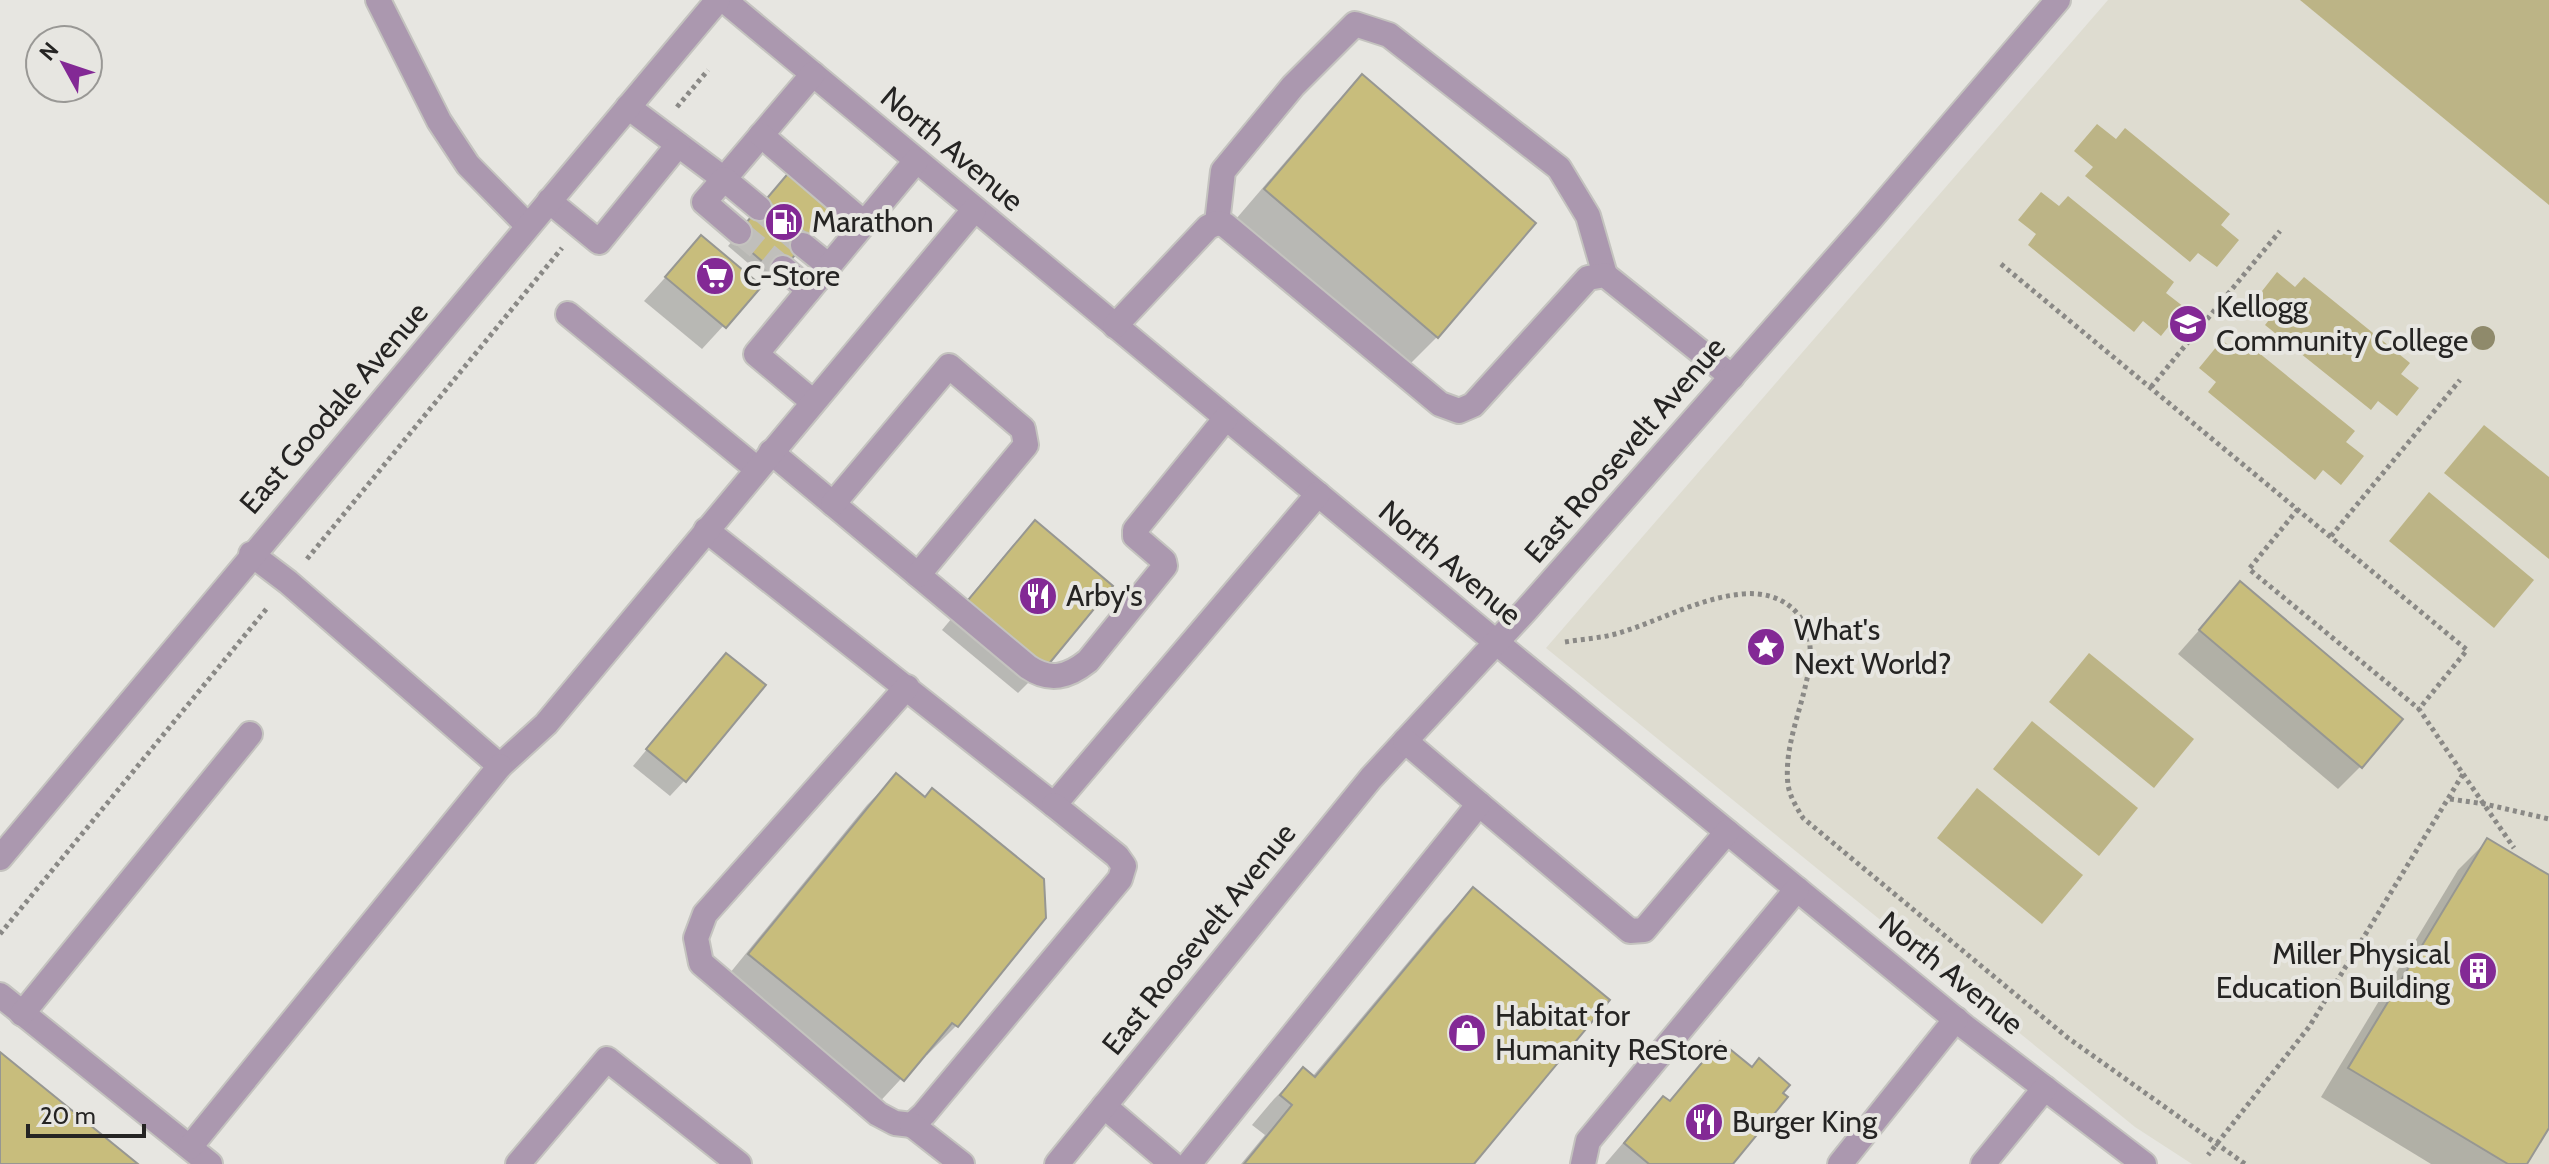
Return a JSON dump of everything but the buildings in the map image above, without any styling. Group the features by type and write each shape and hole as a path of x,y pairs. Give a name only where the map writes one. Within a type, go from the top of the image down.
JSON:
{"street":[{"path":"378,0 439,121 468,165 528,226"},
{"name":"East Goodale Avenue","path":"0,858 251,554 721,0"},
{"name":"North Avenue","path":"721,0 1727,832 1956,1019 2144,1164"},
{"name":"East Roosevelt Avenue","path":"1057,1164 1371,778 1497,643 1732,377 2058,0"},
{"path":"1217,223 1223,171 1293,86 1355,24 1389,35 1559,168 1588,216 1605,275 1732,377"},
{"path":"739,232 704,202 813,74"},
{"path":"628,107 759,208"},
{"path":"761,135 864,223"},
{"path":"549,201 599,242 678,145"},
{"path":"812,401 756,354 916,161"},
{"path":"190,1147 500,766 546,724 974,210"},
{"path":"1115,326 1208,227 1217,223 1225,225 1440,404 1459,411 1473,405 1588,278 1605,275"},
{"path":"803,245 829,266"},
{"path":"783,268 809,290"},
{"path":"568,314 764,461 833,504 1028,667 1050,677 1076,670 1088,661 1165,566 1164,561 1135,536 1135,530 1226,418"},
{"path":"833,504 949,366 1023,429 1026,445 918,575"},
{"path":"1054,805 1318,494"},
{"path":"706,530 1054,805 1117,856 1124,866 1120,879 912,1125"},
{"path":"251,554 288,582 500,766"},
{"path":"907,687 705,914 696,938 701,963 878,1114 895,1123 912,1125 962,1164"},
{"path":"22,1014 250,734"},
{"path":"1405,741 1630,931 1644,930 1727,832"},
{"path":"1189,1164 1479,804"},
{"path":"1583,1164 1588,1141 1797,889"},
{"path":"0,995 210,1164"},
{"path":"1840,1164 1956,1019"},
{"path":"518,1164 607,1059 739,1164"},
{"path":"1983,1164 2045,1088"},
{"path":"1104,1106 1172,1164"}],"path":[{"path":"659,130 708,70"},
{"path":"0,934 580,226"},
{"path":"2151,387 2280,231"},
{"path":"2001,264 2467,650 2419,709"},
{"path":"2331,536 2460,380"},
{"path":"2298,509 2249,569 2419,709 2514,848"},
{"path":"1565,642 1621,633 1738,594 1759,593 1791,605 1803,619 1810,641 1810,660 1792,731 1788,785 1803,818 2068,1038 2245,1164"},
{"path":"2208,1155 2309,1027 2463,774"},
{"path":"2450,799 2549,819"}],"shaded area":[{"name":"Kellogg Community College","path":"2108,0 2549,0 2549,1164 2192,1164 2135,1127 1546,648"},
{"path":"2300,0 2549,0 2549,205"},
{"path":"2097,124 2116,139 2125,128 2230,214 2221,225 2239,240 2217,267 2198,253 2190,262 2085,176 2093,167 2074,151"},
{"path":"2041,192 2059,206 2068,196 2174,282 2166,293 2184,307 2161,336 2143,321 2134,332 2028,245 2036,234 2018,220"},
{"path":"2277,272 2295,287 2304,277 2410,363 2401,374 2419,388 2397,416 2378,401 2371,410 2265,325 2273,315 2255,300"},
{"path":"2222,340 2239,354 2248,344 2355,431 2346,442 2364,456 2341,485 2323,470 2315,480 2208,392 2216,382 2199,368"},
{"path":"2484,425 2549,477 2549,559 2444,473"},
{"path":"2429,492 2534,580 2494,628 2389,541"},
{"path":"2089,653 2194,739 2154,788 2049,702"},
{"path":"2032,721 2138,808 2099,856 1993,769"},
{"path":"1977,788 2083,875 2042,924 1937,838"}],"tunnel":[{"path":"759,208 803,245"},
{"path":"739,232 783,268"}],"place":[{"name":"Marathon","path":"784,222"},
{"name":"C-Store","path":"715,276"},
{"name":"Kellogg Community College","path":"2188,324"},
{"name":"Arby's","path":"1038,596"},
{"name":"What's Next World?","path":"1766,647"},
{"name":"Miller Physical Education Building","path":"2478,971"},
{"name":"Habitat for Humanity ReStore","path":"1467,1033"},
{"name":"Burger King","path":"1704,1122"}]}
